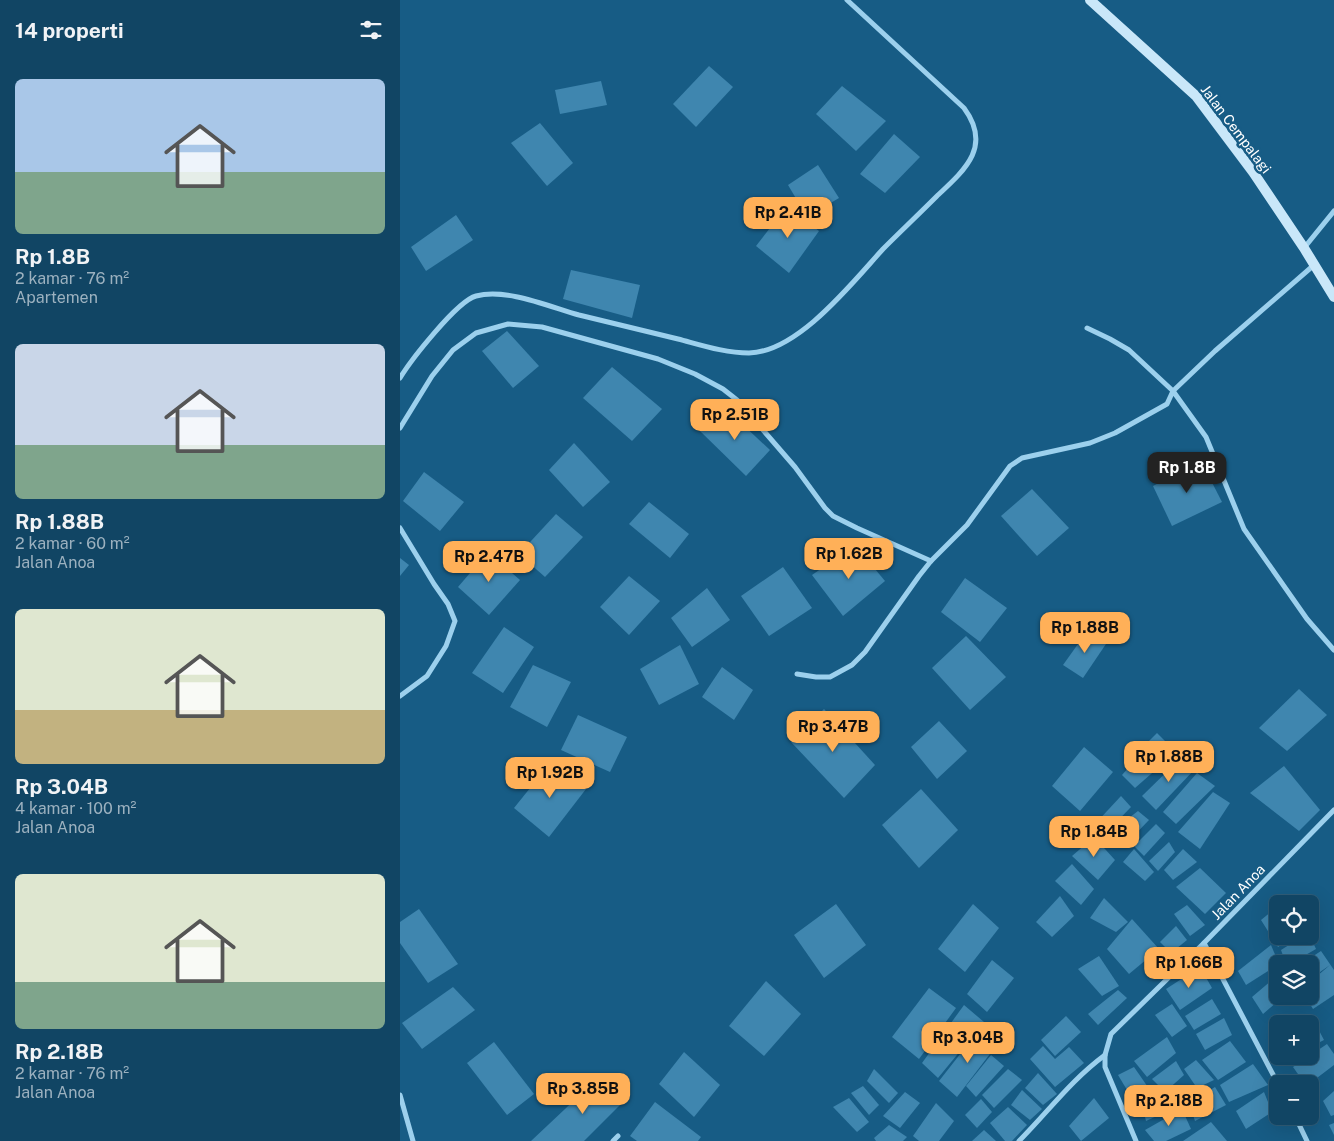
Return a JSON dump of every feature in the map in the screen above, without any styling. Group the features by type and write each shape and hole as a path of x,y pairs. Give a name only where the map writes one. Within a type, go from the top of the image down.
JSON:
{"street":[{"path":"400,378 446,320 467,300 477,296 496,294 517,297 575,314 721,350 750,353 785,343 843,295 883,249 946,188 970,161 976,144 976,131 972,118 964,108 847,0"},
{"name":"Jalan Cempalagi","path":"1090,0 1196,96 1253,172 1334,297"},
{"path":"1304,248 1334,211"},
{"path":"797,674 830,677 852,665 865,652 931,561 967,526 1010,466 1022,458 1090,443 1167,404 1173,392 1215,351 1314,265"},
{"path":"400,428 432,376 453,350 476,333 508,324 542,328 658,359 695,374 723,389 737,400 796,467 825,508 833,516 931,561"},
{"path":"1087,328 1129,350 1173,392 1206,437 1244,529 1307,620 1334,650"},
{"path":"400,528 448,604 455,621 446,646 427,676 400,696"},
{"name":"Jalan Anoa","path":"1136,1141 1104,1067 1105,1055 1111,1034 1204,943 1334,810"},
{"path":"1204,943 1273,1075"},
{"path":"1019,1141 1068,1087 1087,1068 1105,1055"},
{"path":"400,1095 413,1141"},
{"path":"1299,1125 1307,1141"},
{"path":"614,1141 618,1136"}],"building":[{"path":"709,66 733,87 696,127 673,104"},
{"path":"601,81 607,105 560,114 555,90"},
{"path":"842,86 886,121 856,151 816,114"},
{"path":"540,123 573,163 547,186 511,143"},
{"path":"894,134 920,157 885,193 860,174"},
{"path":"818,165 839,198 807,217 788,185"},
{"path":"787,206 819,231 789,273 756,246"},
{"path":"456,215 473,240 426,271 411,247"},
{"path":"571,270 640,285 632,318 563,299"},
{"path":"507,331 539,366 513,388 482,351"},
{"path":"612,367 662,409 632,441 583,398"},
{"path":"723,406 770,450 746,476 700,431"},
{"path":"574,443 610,482 583,507 549,470"},
{"path":"1201,461 1222,502 1172,526 1153,486"},
{"path":"424,472 464,502 440,531 403,501"},
{"path":"1032,489 1069,528 1037,556 1001,516"},
{"path":"649,502 689,534 670,558 629,524"},
{"path":"556,514 583,537 545,577 519,554"},
{"path":"855,545 885,581 843,616 812,575"},
{"path":"488,552 520,580 489,615 458,587"},
{"path":"400,558 409,565 400,576"},
{"path":"783,567 812,608 769,636 741,596"},
{"path":"629,576 660,601 629,635 600,607"},
{"path":"965,578 1007,608 980,642 941,612"},
{"path":"707,588 730,620 692,647 671,618"},
{"path":"504,627 534,647 503,693 472,673"},
{"path":"1088,630 1108,641 1083,678 1063,665"},
{"path":"966,636 1006,677 970,710 932,668"},
{"path":"680,645 699,684 659,705 640,669"},
{"path":"533,665 571,682 547,727 510,707"},
{"path":"722,667 753,690 734,720 702,697"},
{"path":"1299,689 1327,715 1287,751 1259,728"},
{"path":"824,709 875,765 844,798 791,742"},
{"path":"578,715 627,737 610,772 561,750"},
{"path":"939,721 967,751 937,779 911,747"},
{"path":"1157,733 1178,754 1163,765 1144,746"},
{"path":"1084,747 1113,772 1080,811 1052,786"},
{"path":"1142,752 1159,767 1135,788 1122,775"},
{"path":"1183,756 1195,769 1156,810 1142,796"},
{"path":"551,762 586,789 549,837 514,808"},
{"path":"1284,766 1320,810 1299,831 1250,793"},
{"path":"1197,773 1215,786 1176,824 1163,812"},
{"path":"921,789 958,830 919,868 882,825"},
{"path":"1213,792 1230,803 1200,849 1178,832"},
{"path":"1121,796 1131,807 1104,835 1095,824"},
{"path":"1138,811 1149,820 1124,846 1113,830"},
{"path":"1156,824 1165,833 1144,856 1134,846"},
{"path":"1094,837 1115,860 1098,880 1072,856"},
{"path":"1169,842 1175,852 1158,871 1149,861"},
{"path":"1134,849 1154,872 1145,881 1123,862"},
{"path":"1183,849 1197,862 1173,880 1164,870"},
{"path":"1072,864 1094,889 1081,905 1055,881"},
{"path":"1200,868 1226,893 1205,914 1176,887"},
{"path":"1060,896 1074,916 1052,937 1036,922"},
{"path":"1104,898 1128,922 1116,932 1090,918"},
{"path":"836,904 866,945 824,978 794,935"},
{"path":"973,904 999,928 965,972 938,949"},
{"path":"1187,905 1205,925 1190,936 1174,914"},
{"path":"419,909 458,964 428,983 400,943 400,922"},
{"path":"1269,913 1269,933 1261,920"},
{"path":"1132,919 1159,949 1129,974 1107,949"},
{"path":"1176,926 1187,940 1171,953 1160,942"},
{"path":"1271,945 1275,955 1269,955 1269,970 1246,985 1238,971"},
{"path":"1289,945 1314,945 1316,949 1306,955 1283,955 1281,950"},
{"path":"1321,951 1334,970 1334,995 1319,1005 1319,974 1330,965 1319,973 1319,955 1315,955"},
{"path":"1099,956 1119,986 1102,996 1078,969"},
{"path":"992,960 1014,978 987,1012 967,994"},
{"path":"1200,967 1212,988 1180,1010 1166,989"},
{"path":"766,981 801,1014 764,1056 729,1026"},
{"path":"1269,983 1269,1005 1274,1005 1263,1014 1252,997"},
{"path":"453,987 475,1010 422,1049 402,1023"},
{"path":"929,988 956,1008 919,1059 892,1037"},
{"path":"1118,990 1127,998 1098,1025 1088,1014"},
{"path":"1212,999 1221,1014 1194,1030 1185,1016"},
{"path":"1172,1004 1187,1026 1172,1037 1155,1015"},
{"path":"964,1005 984,1022 938,1078 922,1063"},
{"path":"1311,1005 1319,1005 1313,1009"},
{"path":"1066,1016 1081,1032 1055,1056 1041,1040"},
{"path":"1224,1018 1232,1035 1205,1050 1196,1034"},
{"path":"979,1030 996,1046 957,1097 939,1081"},
{"path":"1319,1030 1324,1040 1319,1042"},
{"path":"1167,1037 1176,1053 1147,1077 1134,1061"},
{"path":"1230,1041 1246,1062 1218,1080 1202,1060"},
{"path":"494,1042 534,1094 507,1115 467,1063"},
{"path":"1327,1044 1334,1054 1334,1065 1319,1076 1299,1075 1293,1067 1296,1065 1319,1065 1319,1049"},
{"path":"1043,1046 1055,1059 1069,1047 1084,1063 1055,1087 1030,1059"},
{"path":"684,1052 720,1085 694,1117 659,1084"},
{"path":"991,1055 1004,1066 976,1097 966,1086"},
{"path":"1196,1060 1214,1080 1197,1088 1184,1069"},
{"path":"1176,1061 1184,1075 1165,1092 1152,1079"},
{"path":"1253,1064 1268,1085 1229,1102 1220,1085"},
{"path":"1134,1067 1152,1093 1133,1100 1118,1075"},
{"path":"874,1069 898,1093 889,1103 867,1081"},
{"path":"1008,1069 1022,1080 994,1108 982,1095"},
{"path":"1038,1073 1057,1094 1043,1105 1025,1088"},
{"path":"600,1076 623,1102 584,1141 531,1141"},
{"path":"863,1086 879,1105 869,1115 851,1093"},
{"path":"1215,1087 1226,1105 1195,1121 1189,1103"},
{"path":"1022,1090 1042,1109 1030,1120 1011,1105"},
{"path":"1334,1091 1334,1115 1331,1116 1323,1101"},
{"path":"905,1092 920,1103 900,1128 883,1116"},
{"path":"1264,1092 1269,1104 1269,1114 1246,1129 1236,1111"},
{"path":"1168,1094 1174,1108 1146,1121 1142,1105"},
{"path":"849,1098 869,1122 857,1132 833,1107"},
{"path":"1094,1098 1109,1118 1081,1141 1069,1126"},
{"path":"981,1099 992,1112 977,1128 965,1115"},
{"path":"655,1102 701,1137 698,1141 637,1141 630,1136"},
{"path":"936,1103 954,1121 939,1141 919,1141 913,1136"},
{"path":"1008,1107 1027,1125 1012,1141 1005,1141 990,1123"},
{"path":"1182,1109 1191,1129 1166,1141 1154,1141 1145,1130"},
{"path":"1211,1122 1227,1141 1183,1141"},
{"path":"1334,1123 1334,1135 1329,1125"},
{"path":"889,1125 907,1137 903,1141 876,1141 874,1138"},
{"path":"984,1130 996,1141 972,1141"}]}
